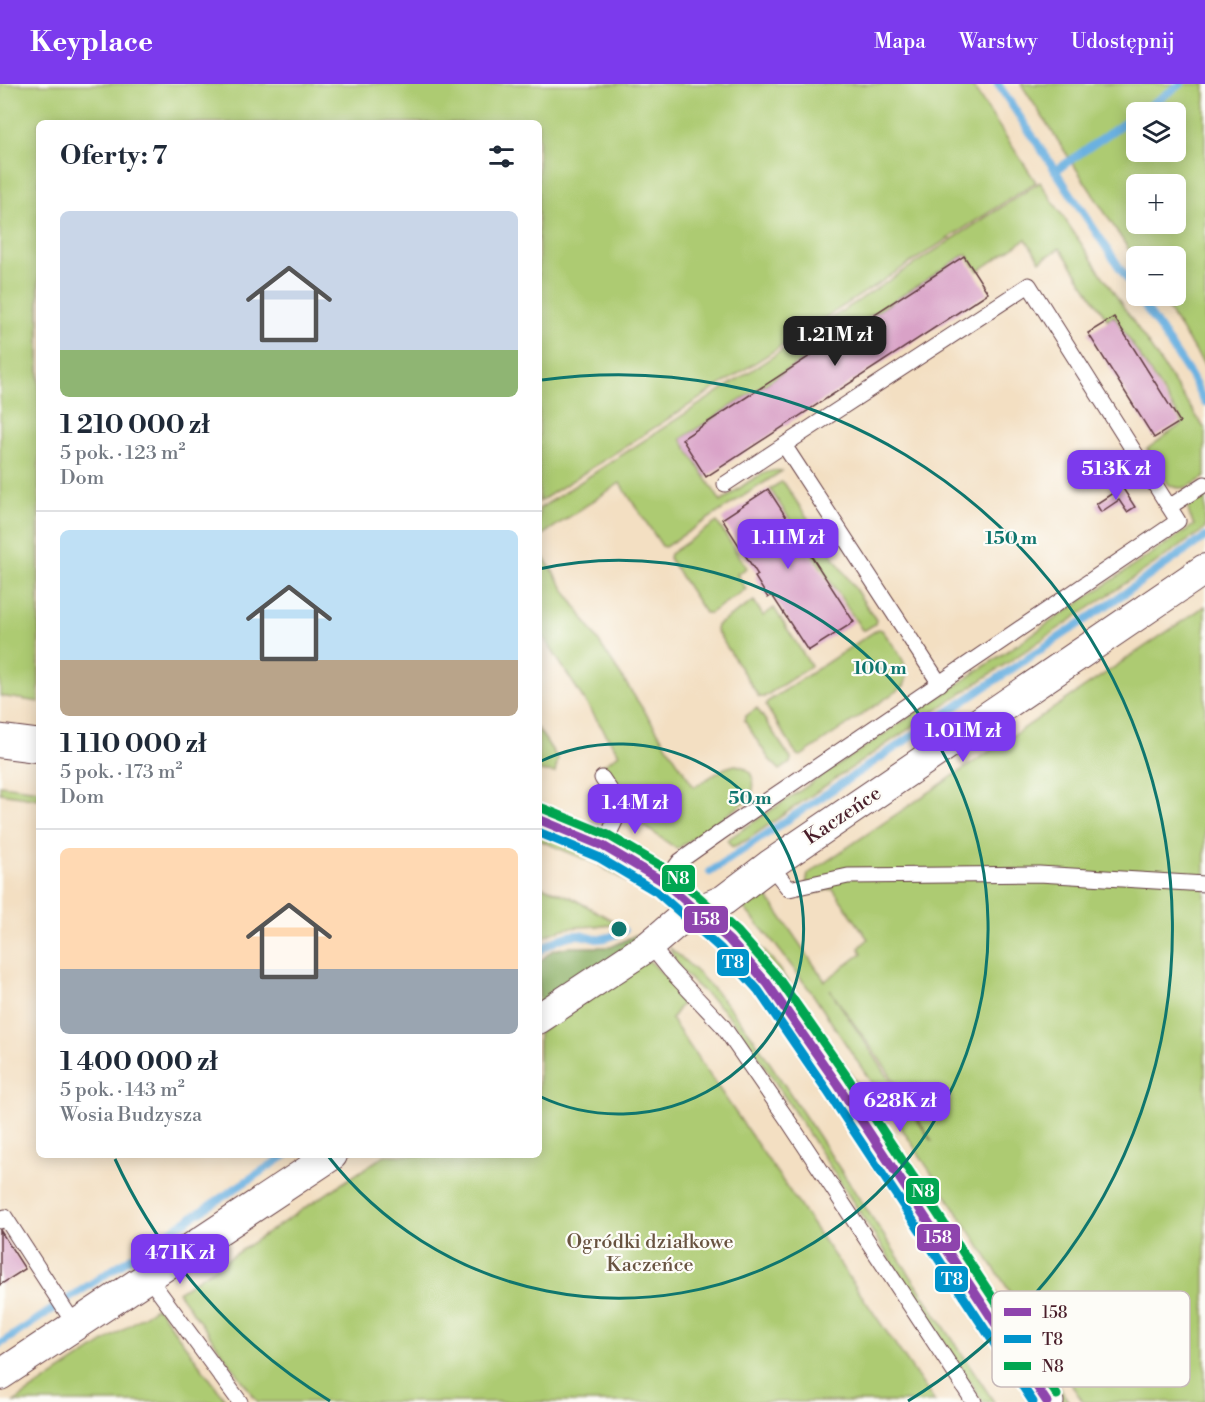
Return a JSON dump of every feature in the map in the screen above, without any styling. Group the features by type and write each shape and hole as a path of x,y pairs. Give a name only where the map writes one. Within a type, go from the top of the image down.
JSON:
{"street":[{"name":"Kaczeńce","path":"542,1015 650,945 676,923 724,900 770,865 1205,569"},
{"path":"0,741 36,746"},
{"path":"542,820 603,846 664,882 729,940 767,983 838,1085 992,1319"},
{"path":"0,1375 72,1321 148,1277 328,1158"},
{"path":"1037,1387 1047,1402"}],"lane":[{"path":"664,882 680,861 688,855 1178,521 1029,285 725,484"},
{"path":"784,445 940,684"},
{"path":"1169,507 1205,484"},
{"path":"602,778 618,802 615,821 603,846"},
{"path":"770,865 789,889 848,876 1039,874 1205,884"},
{"path":"650,945 670,970 722,1025 787,1119 974,1402"},
{"path":"0,1221 5,1217 72,1321"},
{"path":"148,1277 240,1402"}],"green space":[{"path":"0,84 971,84 1036,182 542,500 542,120 36,120 36,702 0,696"},
{"path":"1021,84 1205,84 1205,366 1166,306 1186,306 1186,246 1127,246"},
{"path":"1040,182 1205,429 1205,477 1182,488 1168,484 1147,449 1183,423 1114,316 1107,319 1060,248 1040,261 1026,239 978,271 966,254 681,439 721,502 758,476 775,470 782,471 665,547 662,546 620,483 542,535 542,507"},
{"path":"781,482 784,483 876,620 875,624 862,630 770,489"},
{"path":"1205,491 1205,529 747,840 732,847 727,840 1194,525 1188,509 1189,505"},
{"path":"717,522 747,568 737,574 746,589 710,613 705,613 669,558 670,554"},
{"path":"542,555 694,787 725,768 735,765 747,770 753,778 753,790 747,801 677,849 630,816 627,802 602,766 619,754 542,635"},
{"path":"754,601 763,616 774,608 811,666 764,697 759,697 716,630 717,625"},
{"path":"1205,606 1205,1402 1083,1402 1073,1387 1190,1387 1190,1291 1009,1291 812,993 774,943 737,900 758,883 825,981 862,953 859,948 868,939 833,889 804,895 808,874","holes":["830,990 887,1070 931,1141"]},
{"path":"878,629 882,630 901,656 906,671 904,686 801,756 797,755 766,706 767,702"},
{"path":"757,708 791,759 790,763 780,770 769,759 744,720"},
{"path":"542,735 558,759 555,773 542,771"},
{"path":"0,785 36,790 36,799 0,793"},
{"path":"542,835 579,849 662,899 664,905 599,865 542,841"},
{"path":"542,886 570,897 619,924 577,927 547,935 542,939"},
{"path":"737,924 771,958 813,1017 995,1291 992,1291 992,1298"},
{"path":"636,935 641,939 542,1007 542,959 553,950 569,947 611,947"},
{"path":"670,948 714,990 752,1036 994,1402 983,1402 753,1048 738,1027 685,974"},
{"name":"Ogródki działkowe Kaczeńce","path":"647,960 652,963 686,998 671,1019 935,1402 258,1402 178,1292 380,1158 542,1158 542,1030"},
{"path":"157,1307 227,1402 14,1402"},
{"path":"1053,1387 1059,1387 1069,1402 1063,1402"}],"building":[{"path":"964,256 988,293 706,477 682,439"},
{"path":"1114,317 1180,422 1154,438 1088,333"},
{"path":"1122,487 1135,507 1127,512 1119,500 1101,512 1096,504"},
{"path":"768,489 854,622 808,651 772,595 768,598 755,577 758,575 722,519"},
{"path":"0,1230 25,1269 0,1285"}],"waterway":[{"path":"998,84 1126,277"},
{"path":"1155,102 1181,84"},
{"path":"1055,171 1126,122"},
{"path":"1145,306 1191,376 1205,403"},
{"path":"710,872 1205,537"},
{"path":"542,949 567,936 580,935 600,939 624,931"},
{"path":"0,1344 281,1158"}],"transit line":[{"name":"N8","path":"542,808 608,835 671,872 737,931 776,975 848,1078 992,1296"},
{"name":"158","path":"542,821 603,846 664,882 729,940 767,983 838,1085 992,1319"},
{"name":"T8","path":"542,834 598,857 657,892 720,948 758,990 992,1340"},
{"name":"T8","path":"1023,1387 1033,1402"},
{"name":"158","path":"1037,1387 1047,1402"},
{"name":"N8","path":"1052,1387 1057,1395"}]}
